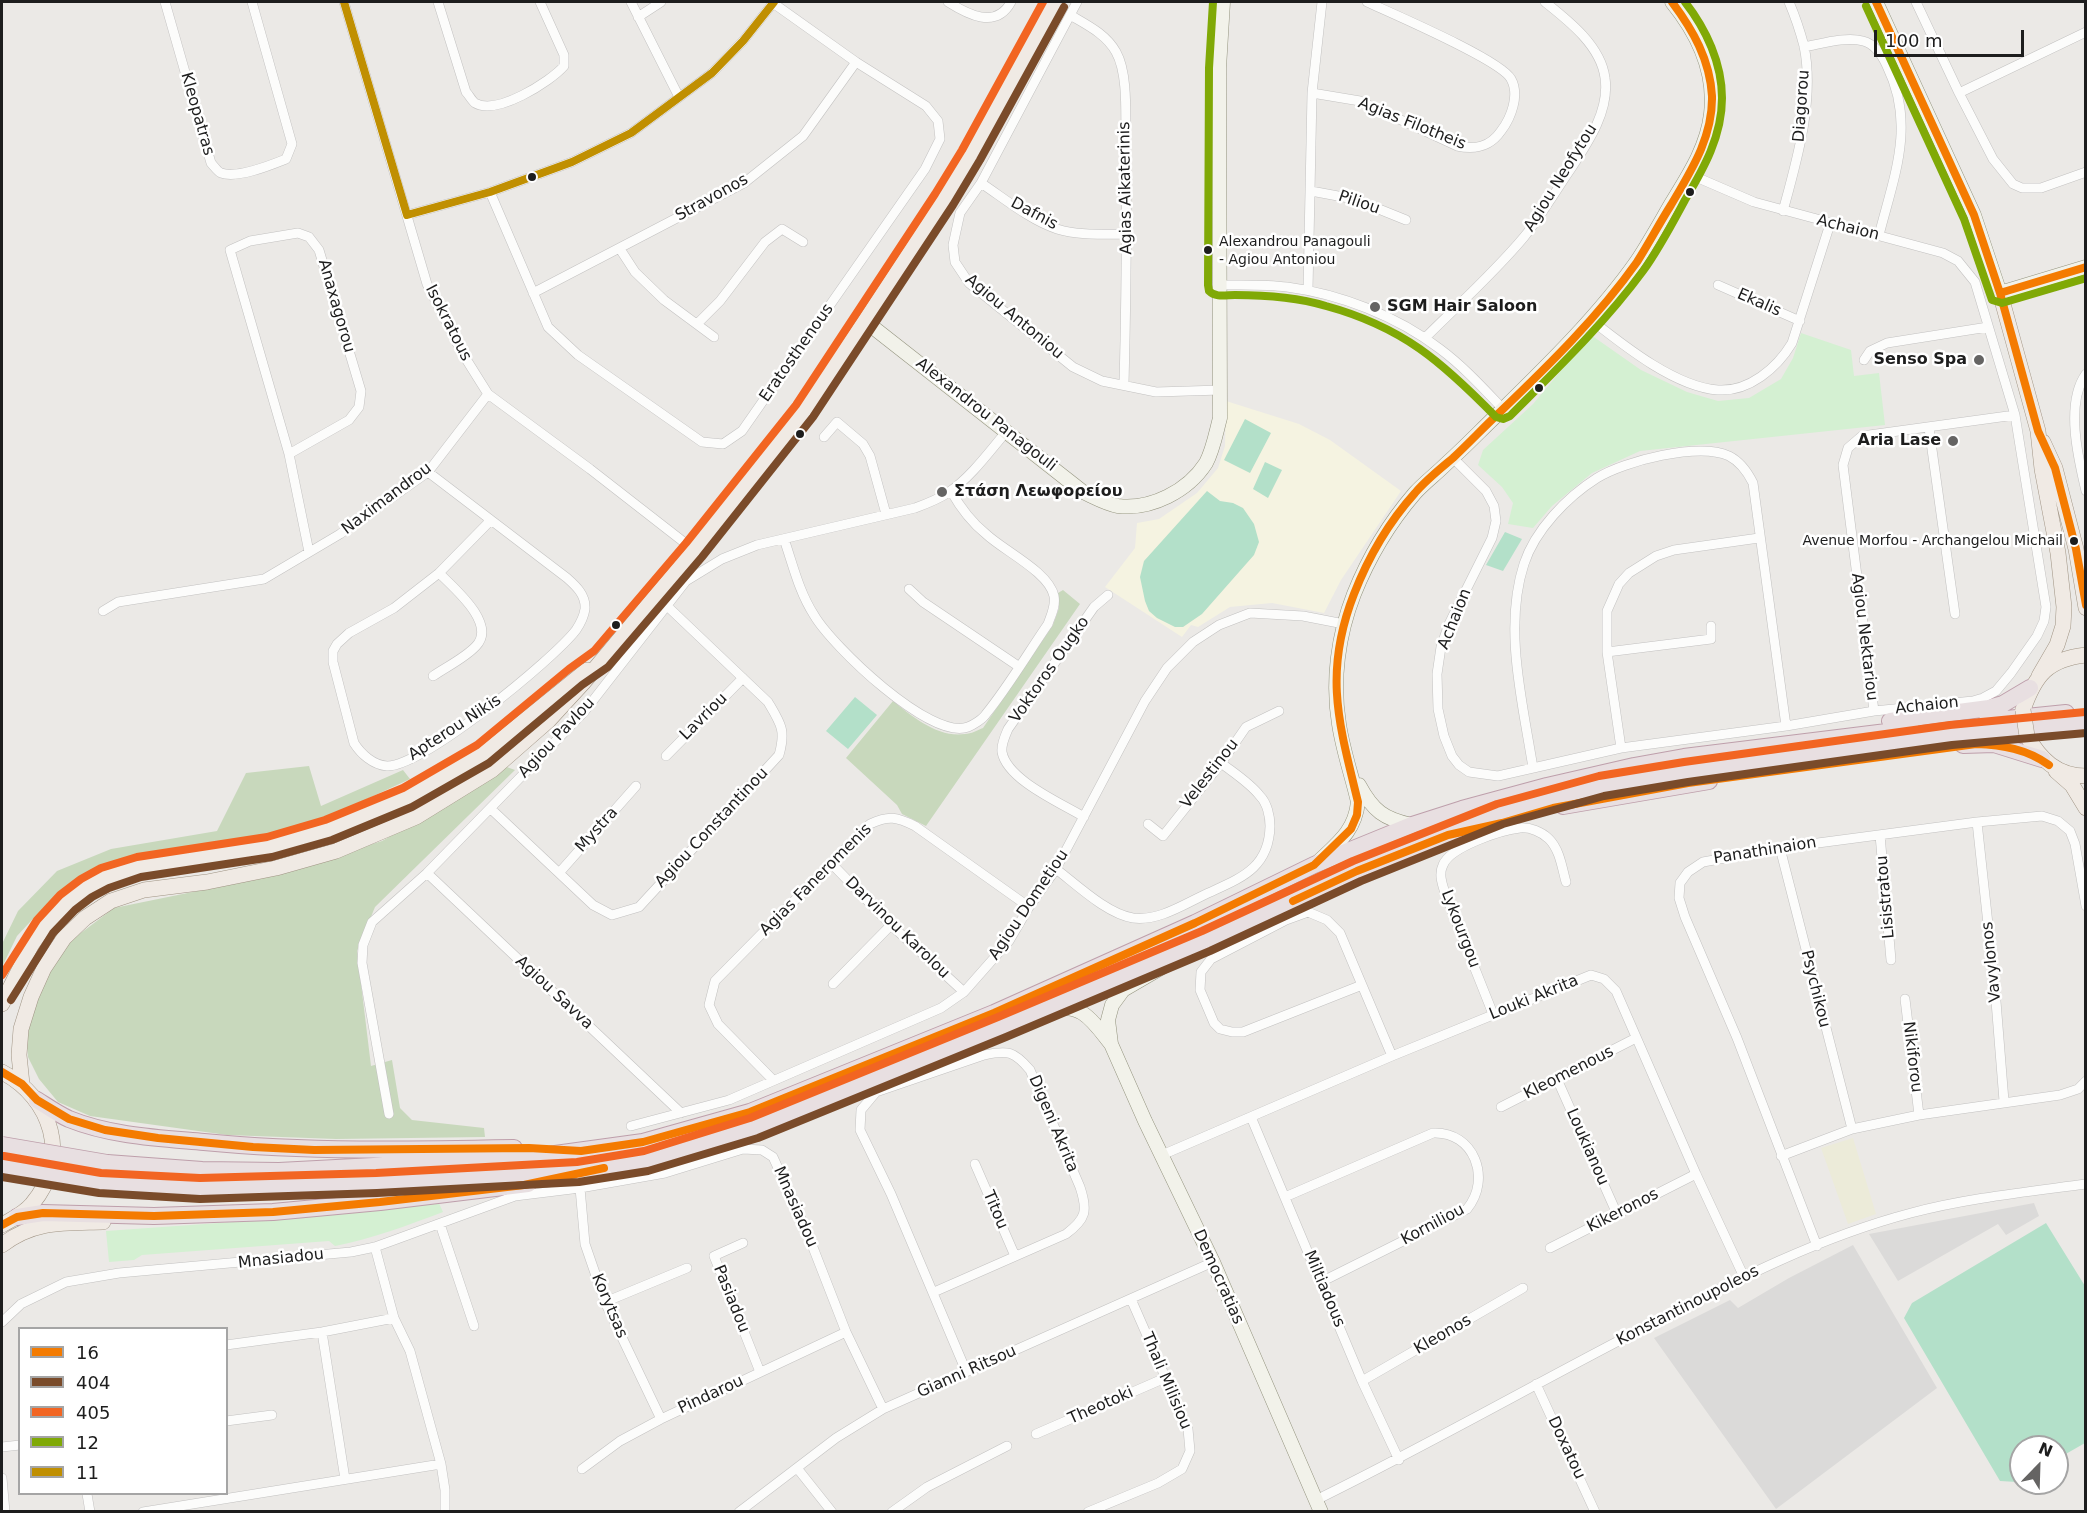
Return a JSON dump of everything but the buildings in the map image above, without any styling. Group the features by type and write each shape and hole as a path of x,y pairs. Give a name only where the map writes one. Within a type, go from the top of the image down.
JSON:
{"highway":[{"path":"1462,809 1484,796 1596,764 1682,748 1989,708 2003,704 2034,682"},
{"path":"17,1217 43,1213 154,1216 273,1212 579,1180 754,1128 962,1035 1002,1027 1021,1014 1195,923 1314,865 1413,825 1462,809 1598,774 1684,757 1950,724 2085,711"},
{"path":"2,1145 106,1163 202,1170 279,1171 526,1158 643,1142 750,1112 1021,1014 1206,941 1357,871 1500,814 1602,786 1686,772 1951,735 2085,722"},
{"path":"1448,835 1502,823 1553,808 1688,783 1953,746 1994,744 2046,762"},
{"path":"37,1101 69,1119 105,1130 241,1146 314,1150 529,1148 582,1151"},
{"path":"2,1166 100,1183 200,1189 376,1183 579,1180"}],"main road":[{"path":"22,1084 19,1055 21,1029 31,997 44,968 64,938 85,918 111,901 144,890 207,882 336,851 416,817 492,770 549,720 583,683 694,550 804,411 866,321 971,155 1055,2"},
{"path":"2000,293 2038,432 2042,469 2058,553 2064,607 2063,626 2056,645 2034,682 2023,710 2027,736 2046,762 2072,785 2085,808"},
{"path":"2038,432 2055,468 2076,549 2085,608"},
{"path":"2034,682 2052,664 2069,657 2085,656"},
{"path":"2,994 45,926 86,888 105,878 139,867 269,847 328,830 408,797 483,754 601,659"},
{"path":"2046,762 2062,772 2085,776"},
{"path":"2,1004 18,971"},
{"path":"2,1072 22,1084 37,1101 52,1135 53,1154 43,1187 37,1196 17,1217 2,1225"},
{"path":"2,1245 19,1233 43,1225 109,1222 154,1216"}],"street":[{"name":"Kleopatras","path":"165,2 211,163 219,172 233,175 286,159 292,144 252,2"},
{"name":"Isokratous","path":"344,2 427,284 461,351 488,394 694,550"},
{"path":"438,2 466,92 474,103 487,107 523,96 556,76 564,66 564,55 540,2"},
{"path":"631,2 679,97"},
{"path":"638,17 661,2"},
{"path":"407,214 490,192 572,162 631,133 712,73 743,41 774,2"},
{"name":"Eratosthenous","path":"490,192 548,327 578,356 702,442 723,444 742,431 925,169 940,139 938,121 926,106 856,62 774,2"},
{"path":"948,2 977,17 998,14 1011,2"},
{"name":"Agiou Antoniou","path":"1077,2 981,183 960,213 953,245 955,262 969,283 1073,367 1102,381 1156,392 1221,390"},
{"name":"Alexandrou Panagouli","path":"866,321 1083,492 1116,506 1137,506 1156,502 1179,489 1195,475 1206,462 1220,418 1219,68 1223,2"},
{"path":"1308,290 1312,93 1322,2"},
{"name":"Agias Filotheis","path":"1312,93 1360,101 1457,146 1469,149 1480,148 1500,133 1506,123 1515,92 1507,73 1484,58 1367,2"},
{"name":"Agiou Neofytou","path":"1425,338 1524,237 1583,149 1603,107 1606,90 1605,78 1598,56 1582,36 1545,2"},
{"path":"1314,865 1351,829 1357,815 1358,802 1345,757 1339,725 1336,698 1338,659 1344,624 1355,592 1379,544 1416,493 1503,409 1590,319 1636,261 1702,149 1707,133 1711,100 1710,82 1702,50 1694,32 1672,2"},
{"name":"Diagorou","path":"1783,211 1802,137 1806,92 1804,47 1789,2"},
{"path":"1876,2 1974,215 2000,293 2085,267"},
{"path":"1916,2 1959,93 1994,159 2013,184 2022,188 2041,188 2085,172"},
{"name":"Agias Aikaterinis","path":"1070,15 1099,32 1109,42 1117,53 1122,71 1127,234 1124,386"},
{"path":"1959,93 2085,32"},
{"path":"1804,47 1851,39 1865,41 1875,47 1892,76 1902,114 1903,134 1899,159 1879,235"},
{"name":"Stravonos","path":"533,293 744,183 803,136 856,62"},
{"name":"Achaion","path":"1453,458 1486,491 1494,506 1496,520 1492,537 1449,624 1441,647 1437,674 1438,709 1442,727 1452,756 1469,772 1498,776 1621,748 1786,726 1874,711 1973,701 1996,691 2011,674 2041,629 2046,607 2046,592 2014,415 1975,282 1958,261 1943,254 1754,202 1689,174"},
{"name":"Dafnis","path":"981,183 1022,210 1058,229 1093,234 1127,234"},
{"name":"Piliou","path":"1311,191 1354,198 1406,220"},
{"path":"1590,319 1631,351 1686,381 1717,390 1741,387 1772,369 1783,358 1792,343 1830,224"},
{"path":"697,324 720,301 765,242 782,229 803,242"},
{"name":"Anaxagorou","path":"289,454 349,420 359,407 361,391 319,250 309,237 298,232 250,241 230,250 289,454 309,552"},
{"path":"620,249 635,272 663,300 714,337"},
{"path":"1218,285 1308,290 1378,313 1425,338 1462,368 1503,409"},
{"name":"Ekalis","path":"1718,285 1800,321"},
{"path":"1864,360 1870,351 1887,343 1988,327"},
{"path":"2085,374 2078,384 2074,402 2085,491"},
{"name":"Naximandrou","path":"102,611 118,602 264,579 340,534 428,472 488,394"},
{"name":"Agiou Nektariou","path":"1874,711 1843,465 1848,448 1862,436 2014,415"},
{"path":"824,437 837,422 863,444 874,467 886,514"},
{"path":"1929,428 1955,614"},
{"name":"Agiou Pavlou","path":"389,1114 362,963 363,945 372,922 427,873 584,712 686,581 722,559 757,545 915,508 951,491 1006,432"},
{"path":"1533,768 1515,642 1516,594 1524,561 1537,537 1561,507 1598,478 1646,458 1679,453 1716,453 1729,456 1747,472 1753,483 1786,726"},
{"name":"Apterou Nikis","path":"428,472 567,578 578,588 585,608 576,630 506,695 410,761 387,766 377,763 360,752 354,743 333,662 333,651 349,633 394,608 440,573 490,521"},
{"path":"784,539 803,597 815,618 846,655 868,676 926,718 955,729 967,728 985,717 1048,624 1054,609 1054,596 1044,579 986,535 961,509 951,491"},
{"path":"1621,748 1607,652 1607,611 1619,584 1629,573 1656,556 1674,550 1759,538"},
{"path":"433,676 476,647 482,638 483,626 479,617 440,573"},
{"path":"909,589 923,602 1018,666"},
{"name":"Voktoros Ougko","path":"1084,817 1034,787 1009,768 1002,750 1008,729 1094,607 1108,595"},
{"name":"Agiou Constantinou","path":"491,809 592,905 612,915 639,907 779,755 784,737 778,719 768,702 666,605"},
{"name":"Agiou Dometiou","path":"631,1126 729,1100 941,1008 964,992 1009,941 1029,907 1056,869 1145,701 1167,668 1193,642 1220,626 1250,613 1295,615 1344,624"},
{"path":"1607,652 1711,639 1711,626"},
{"name":"Lavriou","path":"666,756 743,678"},
{"name":"Velestinou","path":"1148,824 1162,836 1221,763 1246,727 1279,711"},
{"path":"1056,869 1121,915 1135,918 1150,918 1173,910 1246,874 1262,859 1267,849 1270,839 1270,821 1267,807 1260,796 1221,763"},
{"path":"1350,770 1373,808 1394,820 1413,825"},
{"name":"Mystra","path":"559,873 636,786"},
{"name":"Panathinaion","path":"1817,1246 1737,1038 1685,917 1679,898 1680,883 1688,872 1703,862 1780,848 1977,822 2042,816 2058,821 2070,831 2075,844 2085,906"},
{"name":"Agias Faneromenis","path":"773,1080 718,1024 710,1005 715,981 870,824 883,818 899,818 915,826 1029,907"},
{"name":"Vavylonos","path":"1977,822 1995,989 2004,1101"},
{"name":"Lykourgou","path":"1493,1014 1446,896 1440,876 1443,864 1450,854 1462,846 1519,828 1532,829 1542,834 1553,845 1566,882"},
{"name":"Lisistratou","path":"1880,835 1891,960"},
{"name":"Psychikou","path":"1780,848 1852,1129"},
{"name":"Darvinou Karolou","path":"831,863 891,925 964,992"},
{"name":"Agiou Savva","path":"427,873 681,1113"},
{"path":"1362,985 1243,1032 1220,1029 1214,1023 1200,990 1201,972 1211,959 1286,920 1308,912 1327,920 1340,933 1362,985 1392,1056"},
{"path":"833,984 891,925"},
{"name":"Democratias","path":"1111,1044 1108,1020 1112,1005 1124,990 1206,941"},
{"name":"Louki Akrita","path":"1162,1155 1392,1056 1590,975 1604,978 1616,991 1744,1277"},
{"name":"Nikiforou","path":"1905,999 1919,1115"},
{"name":"Democratias","path":"1021,1014 1061,1007 1072,1008 1090,1018 1111,1044 1144,1121 1213,1262 1318,1506"},
{"name":"Kleomenous","path":"1502,1107 1636,1038"},
{"name":"Digeni Akrita","path":"934,1292 1066,1234 1081,1223 1086,1205 1030,1070 1018,1056 1002,1051 984,1055 876,1092 861,1110 860,1130 891,1194 966,1371"},
{"name":"Loukianou","path":"1557,1079 1617,1214"},
{"path":"1781,1156 1852,1129 2004,1101 2060,1095 2078,1089 2085,1081"},
{"name":"Miltiadous","path":"1251,1118 1362,1381 1399,1460"},
{"name":"Korniliou","path":"1285,1197 1433,1133 1451,1135 1463,1142 1475,1161 1479,1188 1467,1209 1321,1282"},
{"name":"Mnasiadou","path":"2,1323 21,1304 66,1282 119,1273 328,1254 375,1246 515,1196 579,1180 665,1173 743,1149 762,1150 773,1157 807,1232 846,1332 883,1409"},
{"name":"Titou","path":"975,1164 1015,1256"},
{"name":"Kikeronos","path":"1550,1248 1696,1174"},
{"name":"Korytsas","path":"579,1180 585,1244 605,1302 661,1419"},
{"name":"Konstantinoupoleos","path":"1318,1506 1536,1384 1744,1277 1817,1246 1910,1213 1956,1203 2085,1184"},
{"path":"440,1224 474,1326"},
{"name":"Pasiadou","path":"743,1243 714,1256 760,1372"},
{"path":"375,1246 394,1318 410,1351 441,1464 445,1512"},
{"name":"Gianni Ritsou","path":"739,1512 836,1438 883,1409 1213,1262"},
{"path":"605,1302 687,1268"},
{"name":"Kleonos","path":"1362,1381 1523,1288"},
{"name":"Thali Milisiou","path":"1089,1512 1182,1469 1190,1451 1188,1429 1131,1299"},
{"path":"228,1345 322,1332 394,1318"},
{"path":"322,1332 345,1479"},
{"name":"Pindarou","path":"582,1469 620,1441 661,1419 846,1332"},
{"name":"Theotoki","path":"1036,1434 1165,1378"},
{"name":"Doxatou","path":"1536,1384 1595,1512"},
{"path":"228,1421 272,1415"},
{"path":"2,1447 18,1445"},
{"path":"892,1512 927,1487 1007,1446"},
{"path":"143,1512 441,1464"},
{"path":"797,1468 832,1512"},
{"path":"2,1478 5,1512"},
{"path":"87,1495 90,1512"},
{"path":"178,1495 180,1506"}],"shaded area":[{"path":"1226,401 1299,424 1330,440 1401,491 1341,580 1324,613 1272,603 1230,607 1198,627 1191,625 1182,637 1105,587 1135,548 1137,523 1159,519 1197,493 1218,468 1225,446"},
{"path":"2034,1203 2039,1216 2006,1235 1998,1224 1898,1281 1869,1234"},
{"path":"1853,1245 1937,1388 1776,1509 1654,1338 1730,1300 1738,1308 1789,1278"}],"green space":[{"path":"1801,333 1851,350 1854,376 1879,373 1885,425 1640,451 1592,473 1552,506 1533,528 1508,524 1513,503 1502,487 1478,465 1483,450 1533,404 1591,335 1641,370 1687,392 1718,401 1749,398 1781,379 1793,358"},
{"path":"1245,419 1271,433 1250,473 1224,460"},
{"path":"1265,462 1282,470 1268,498 1253,489"},
{"path":"1207,491 1220,501 1233,503 1243,508 1254,524 1259,542 1254,555 1202,614 1183,627 1175,627 1149,611 1140,577 1144,561"},
{"path":"1505,532 1522,539 1503,571 1486,565"},
{"path":"1063,590 1080,604 926,826 902,814 897,805 846,758 893,701 926,725 945,733 967,734 983,728 1053,625 1059,608 1058,593"},
{"path":"855,697 877,715 848,749 826,731"},
{"path":"309,766 321,806 403,770 410,779 315,823 99,869 57,893 17,936 2,967 2,944 18,911 57,871 111,849 217,831 246,773"},
{"path":"504,766 515,770 375,907 357,951 371,1066 392,1060 400,1108 412,1120 484,1128 485,1137 336,1139 227,1135 90,1116 58,1102 39,1079 28,1057 26,1033 41,987 61,948 114,908 266,877 382,841 439,809"},
{"path":"1853,1138 1876,1214 1848,1224 1821,1148"},
{"path":"437,1199 443,1212 376,1236 335,1246 329,1241 142,1255 134,1260 109,1262 106,1231 317,1216"},
{"path":"2046,1223 2085,1286 2085,1443 2069,1452 2069,1435 2009,1435 2009,1482 2000,1481 1904,1318 1912,1303"}],"pier":[{"path":"2,1159 99,1175 102,1195 23,1185 2,1180"}],"transit line":[{"name":"11","path":"344,2 407,215 490,192 572,162 631,133 712,73 743,41 774,2"},
{"name":"405","path":"2,975 37,920 60,895 81,879 101,868 137,857 267,837 325,820 403,788 477,745 594,651 686,543 796,405 962,150 1043,2"},
{"name":"12","path":"1213,2 1209,68 1209,291 1218,295 1270,296 1303,300 1377,324 1439,363 1496,417 1503,419 1510,416 1562,364 1628,291 1660,245 1711,151 1721,112 1719,72 1706,35 1685,2"},
{"name":"16","path":"2,1072 22,1084 37,1100 69,1119 105,1130 158,1138 314,1150 529,1148 581,1151 643,1142 750,1112 994,1013 1195,923 1314,865 1351,829 1357,815 1358,802 1340,723 1337,674 1344,622 1373,554 1396,516 1419,488 1537,376 1606,302 1637,262 1686,179 1705,140 1712,96 1708,70 1687,23 1672,2"},
{"name":"16","path":"1876,2 1974,215 2000,293 2038,431 2055,468 2076,549 2086,605"},
{"name":"12","path":"1866,6 1964,219 1992,300 2002,303 2086,278"},
{"name":"404","path":"11,1000 53,933 75,910 92,897 109,888 141,877 272,857 332,840 412,807 489,763 582,685 608,667 702,557 813,417 953,205 1064,7"},
{"name":"16","path":"2000,293 2086,267"},
{"name":"405","path":"4,1156 101,1173 200,1178 376,1173 577,1162 644,1151 750,1118 1202,931 1353,861 1497,804 1599,776 1684,762 1950,725 2085,712"},
{"name":"404","path":"2,1177 99,1193 200,1199 377,1193 579,1182 648,1171 758,1138 1006,1037 1210,951 1361,881 1503,824 1604,796 1688,782 1952,745 2086,733"},
{"name":"16","path":"1293,901 1357,871 1448,835 1502,823 1553,808 1688,783 1976,744 2014,749 2032,755 2049,765"},
{"name":"16","path":"2,1225 17,1217 43,1213 154,1216 273,1212 380,1202 524,1185 604,1168"}],"place":[{"name":"Alexandrou Panagouli - Agiou Antoniou","path":"1208,250"},
{"name":"SGM Hair Saloon","path":"1375,307"},
{"name":"Senso Spa","path":"1979,360"},
{"name":"Aria Lase","path":"1953,441"},
{"name":"Στάση Λεωφορείου","path":"942,492"},
{"name":"Avenue Morfou - Archangelou Michail","path":"2074,541"}]}
